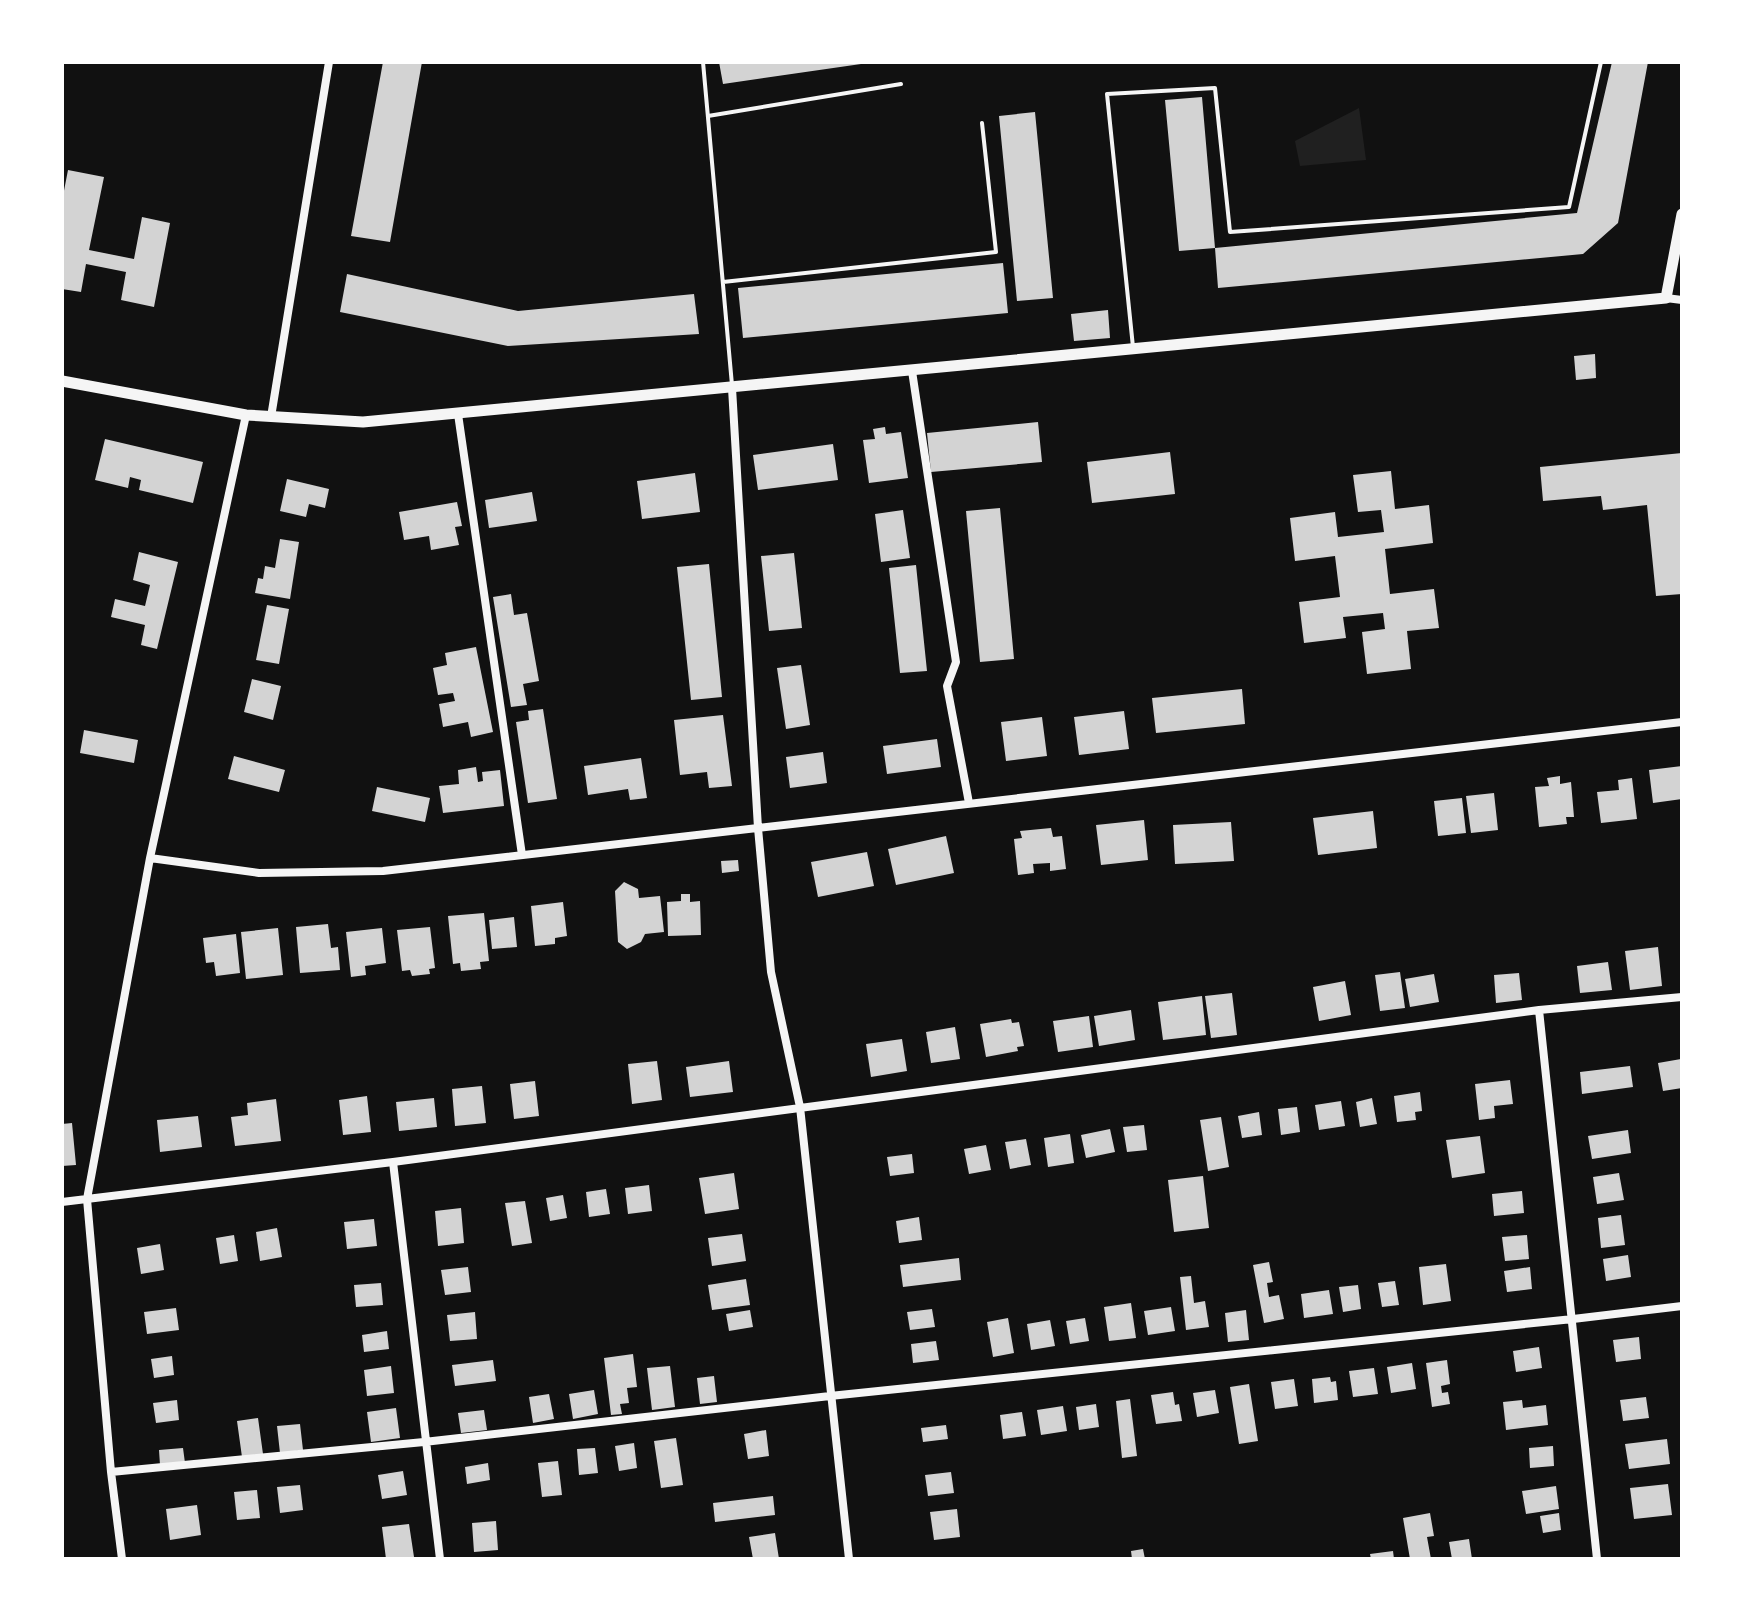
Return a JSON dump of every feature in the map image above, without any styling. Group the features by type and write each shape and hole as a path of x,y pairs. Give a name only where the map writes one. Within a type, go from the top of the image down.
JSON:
{"main road":[{"path":"62,381 246,415 363,422 1666,298 1682,214"}],"street":[{"path":"271,417 329,62"},
{"path":"1666,298 1682,300"},
{"path":"912,371 956,662 947,686 969,803"},
{"path":"732,388 758,828 771,972 800,1107 849,1559"},
{"path":"458,414 522,855"},
{"path":"122,1559 111,1472 87,1199 150,858 246,415"},
{"path":"150,858 259,873 383,871 1682,722"},
{"path":"62,1202 393,1162 1539,1010 1682,997"},
{"path":"1539,1010 1597,1559"},
{"path":"393,1162 440,1559"},
{"path":"111,1472 424,1442 1682,1306"}],"lane":[{"path":"703,62 732,388"},
{"path":"1133,349 1107,94 1215,88 1230,232 1569,207 1601,62"},
{"path":"708,116 901,84"},
{"path":"723,282 996,252 982,123"}],"shaded area":[{"path":"1359,108 1366,160 1300,166 1295,141"}],"building":[{"path":"383,62 422,62 390,242 351,236"},
{"path":"719,62 861,62 861,64 723,84"},
{"path":"1612,62 1648,62 1618,223 1583,254 1218,288 1215,248 1577,213"},
{"path":"1202,97 1215,248 1179,251 1165,100"},
{"path":"1035,112 1053,298 1017,301 999,116"},
{"path":"68,170 104,177 89,250 134,259 142,217 170,223 154,307 121,300 126,272 86,264 81,292 62,289 62,201"},
{"path":"1003,263 1008,313 743,338 738,288"},
{"path":"347,274 518,311 694,294 699,334 508,346 340,312"},
{"path":"1108,310 1110,338 1074,341 1071,314"},
{"path":"1595,354 1596,378 1576,380 1574,356"},
{"path":"1038,422 1042,462 931,472 927,433"},
{"path":"885,427 886,434 901,432 908,478 869,483 863,440 875,439 873,429"},
{"path":"105,439 203,462 193,503 139,490 141,480 130,477 128,488 95,480"},
{"path":"833,444 838,480 758,490 753,455"},
{"path":"1170,452 1175,494 1092,503 1087,462"},
{"path":"1682,453 1682,594 1656,596 1647,505 1603,510 1601,496 1543,501 1540,467"},
{"path":"1391,471 1395,509 1429,505 1433,543 1385,549 1390,594 1434,589 1439,628 1407,631 1411,669 1367,674 1362,632 1385,629 1383,613 1343,617 1346,638 1304,643 1299,602 1340,597 1335,556 1295,561 1290,518 1335,512 1338,537 1384,532 1381,510 1358,512 1353,475"},
{"path":"695,473 700,512 642,519 637,481"},
{"path":"287,479 329,489 325,508 309,504 306,517 280,511"},
{"path":"532,492 537,521 489,528 485,500"},
{"path":"457,502 462,526 455,527 459,545 431,550 429,536 404,540 399,512"},
{"path":"1000,508 1014,659 980,662 966,511"},
{"path":"903,510 910,558 881,562 875,514"},
{"path":"280,539 299,542 290,599 255,593 258,578 263,579 265,566 275,568"},
{"path":"139,552 178,562 157,649 141,645 145,625 111,617 115,599 145,606 150,585 133,580"},
{"path":"794,553 802,628 769,631 761,556"},
{"path":"709,564 722,697 691,700 677,567"},
{"path":"916,565 927,671 900,673 889,568"},
{"path":"511,594 514,615 527,613 539,681 523,684 527,705 511,707 493,597"},
{"path":"267,605 289,609 279,664 256,660"},
{"path":"476,647 493,732 471,737 468,722 443,727 439,704 455,701 453,693 438,695 433,668 447,665 445,653"},
{"path":"801,665 810,725 786,729 777,668"},
{"path":"252,679 281,686 273,720 244,712"},
{"path":"1242,689 1245,724 1156,733 1152,698"},
{"path":"543,709 557,799 528,803 516,722 529,720 528,711"},
{"path":"1124,711 1129,749 1079,755 1074,717"},
{"path":"723,715 732,786 709,788 707,772 680,775 674,720"},
{"path":"1042,717 1047,756 1006,761 1001,722"},
{"path":"84,730 138,740 134,763 80,753"},
{"path":"937,739 941,767 887,774 883,746"},
{"path":"823,752 827,783 790,788 786,757"},
{"path":"234,756 285,770 279,792 228,779"},
{"path":"641,758 647,798 630,800 628,789 588,795 584,766"},
{"path":"1682,766 1682,799 1653,803 1649,770"},
{"path":"476,767 478,782 483,781 482,772 500,770 504,806 443,813 439,786 459,784 458,770"},
{"path":"1560,776 1560,784 1571,782 1574,817 1566,817 1567,824 1539,827 1535,787 1549,786 1547,778"},
{"path":"1632,778 1637,819 1601,823 1597,792 1619,790 1618,780"},
{"path":"377,787 430,798 425,822 372,811"},
{"path":"1494,793 1498,830 1471,833 1466,796"},
{"path":"1462,798 1466,833 1438,836 1434,801"},
{"path":"1373,811 1377,848 1318,855 1313,818"},
{"path":"1144,820 1148,860 1101,865 1096,825"},
{"path":"1231,822 1234,861 1175,864 1173,825"},
{"path":"1051,828 1053,837 1062,836 1066,869 1050,871 1050,863 1033,864 1034,873 1018,875 1014,839 1022,838 1020,831"},
{"path":"946,836 954,873 896,885 888,849"},
{"path":"867,852 874,886 818,897 811,862"},
{"path":"738,860 739,871 722,873 721,861"},
{"path":"624,882 638,889 639,898 660,896 664,932 645,934 641,942 627,949 618,942 615,891"},
{"path":"681,894 690,894 690,902 700,901 701,935 668,936 667,902 681,901"},
{"path":"563,902 567,936 555,938 555,944 535,946 531,906"},
{"path":"484,913 489,961 480,962 481,969 461,971 460,963 453,964 448,916"},
{"path":"514,917 517,947 492,949 489,920"},
{"path":"328,924 331,948 338,947 340,970 300,973 296,927"},
{"path":"430,927 435,968 429,969 430,974 412,976 410,970 402,971 397,930"},
{"path":"278,928 283,975 246,979 241,932"},
{"path":"382,928 386,963 365,966 366,975 351,977 346,932"},
{"path":"236,934 240,973 216,976 214,962 206,963 203,938"},
{"path":"1658,947 1662,986 1630,990 1625,951"},
{"path":"1608,962 1612,990 1580,993 1577,966"},
{"path":"1400,972 1405,1008 1380,1011 1375,975"},
{"path":"1519,973 1522,1000 1496,1003 1494,975"},
{"path":"1434,974 1439,1002 1410,1007 1405,979"},
{"path":"1345,981 1351,1015 1319,1021 1313,987"},
{"path":"1232,993 1237,1035 1211,1038 1205,996"},
{"path":"1202,996 1206,1035 1163,1040 1158,1002"},
{"path":"1131,1010 1135,1040 1099,1046 1094,1016"},
{"path":"1089,1016 1093,1047 1058,1052 1053,1021"},
{"path":"1011,1019 1012,1023 1019,1022 1024,1046 1017,1047 1018,1051 986,1057 980,1024"},
{"path":"955,1027 960,1059 931,1063 926,1032"},
{"path":"902,1039 907,1071 871,1077 866,1044"},
{"path":"1681,1059 1682,1088 1663,1091 1658,1063"},
{"path":"657,1061 662,1100 632,1104 628,1064"},
{"path":"729,1061 733,1092 690,1097 686,1067"},
{"path":"1630,1066 1633,1087 1582,1094 1580,1072"},
{"path":"1510,1080 1513,1104 1494,1106 1495,1118 1479,1120 1475,1084"},
{"path":"535,1081 539,1116 514,1119 510,1084"},
{"path":"482,1086 486,1123 455,1126 452,1089"},
{"path":"1420,1092 1422,1111 1415,1112 1416,1120 1397,1122 1394,1096"},
{"path":"367,1096 371,1132 343,1135 339,1100"},
{"path":"434,1098 437,1127 399,1131 396,1102"},
{"path":"1372,1098 1377,1124 1360,1127 1356,1102"},
{"path":"276,1099 281,1141 235,1146 231,1117 248,1115 247,1103"},
{"path":"1341,1101 1345,1126 1319,1130 1315,1105"},
{"path":"1297,1107 1300,1132 1281,1135 1278,1109"},
{"path":"1259,1112 1262,1135 1242,1138 1238,1116"},
{"path":"198,1116 202,1147 160,1152 157,1120"},
{"path":"1221,1117 1229,1167 1208,1171 1200,1120"},
{"path":"72,1123 76,1165 62,1166 62,1124"},
{"path":"1144,1125 1147,1150 1127,1152 1123,1127"},
{"path":"1110,1129 1115,1152 1086,1158 1081,1135"},
{"path":"1628,1130 1631,1153 1592,1159 1588,1136"},
{"path":"1070,1134 1074,1163 1048,1167 1044,1138"},
{"path":"1480,1136 1485,1173 1452,1178 1446,1140"},
{"path":"1026,1139 1031,1165 1010,1169 1005,1142"},
{"path":"986,1145 991,1170 969,1174 964,1149"},
{"path":"912,1154 914,1173 890,1176 887,1157"},
{"path":"734,1173 739,1209 705,1214 699,1178"},
{"path":"1619,1173 1624,1200 1597,1204 1593,1177"},
{"path":"1203,1176 1209,1228 1174,1232 1168,1180"},
{"path":"649,1185 652,1211 628,1214 625,1188"},
{"path":"606,1189 610,1214 589,1217 586,1192"},
{"path":"1522,1191 1524,1213 1494,1216 1492,1194"},
{"path":"563,1195 567,1218 550,1221 546,1198"},
{"path":"525,1201 532,1243 512,1246 505,1203"},
{"path":"461,1208 464,1243 438,1246 435,1211"},
{"path":"1621,1215 1625,1245 1601,1248 1598,1218"},
{"path":"919,1217 922,1240 899,1243 896,1221"},
{"path":"374,1219 377,1246 347,1249 344,1222"},
{"path":"277,1228 282,1257 260,1261 256,1232"},
{"path":"742,1234 746,1261 712,1266 708,1238"},
{"path":"234,1235 238,1261 220,1264 216,1238"},
{"path":"1527,1235 1529,1259 1505,1261 1502,1237"},
{"path":"160,1244 164,1270 141,1274 137,1248"},
{"path":"1628,1255 1631,1277 1606,1281 1603,1259"},
{"path":"959,1258 961,1280 903,1287 900,1265"},
{"path":"1269,1262 1273,1282 1267,1283 1269,1297 1279,1295 1284,1319 1264,1323 1253,1265"},
{"path":"1446,1264 1451,1301 1423,1305 1419,1267"},
{"path":"468,1267 471,1292 445,1295 441,1270"},
{"path":"1530,1267 1532,1289 1507,1292 1504,1271"},
{"path":"1191,1276 1194,1303 1205,1301 1209,1327 1186,1330 1180,1277"},
{"path":"746,1279 750,1305 712,1310 708,1285"},
{"path":"1395,1281 1399,1305 1382,1307 1378,1283"},
{"path":"381,1283 383,1305 356,1307 354,1285"},
{"path":"1358,1285 1361,1309 1343,1312 1339,1287"},
{"path":"1329,1290 1333,1314 1304,1318 1301,1294"},
{"path":"1131,1303 1136,1338 1109,1341 1104,1307"},
{"path":"1171,1307 1175,1331 1148,1335 1144,1311"},
{"path":"176,1308 179,1330 147,1334 144,1312"},
{"path":"932,1309 935,1327 910,1330 907,1312"},
{"path":"750,1310 753,1327 729,1331 726,1314"},
{"path":"1246,1310 1249,1340 1228,1342 1225,1313"},
{"path":"475,1312 477,1339 450,1341 447,1315"},
{"path":"1008,1318 1014,1353 993,1357 987,1322"},
{"path":"1085,1318 1089,1341 1070,1344 1066,1321"},
{"path":"1050,1320 1055,1346 1031,1350 1027,1324"},
{"path":"387,1331 389,1349 364,1352 362,1335"},
{"path":"1639,1337 1641,1359 1616,1362 1613,1340"},
{"path":"936,1341 939,1360 913,1363 911,1344"},
{"path":"1539,1347 1542,1368 1516,1372 1513,1351"},
{"path":"633,1354 637,1387 627,1388 629,1403 620,1404 622,1414 611,1415 604,1358"},
{"path":"172,1356 174,1375 154,1378 151,1359"},
{"path":"493,1360 496,1381 455,1386 452,1365"},
{"path":"1447,1360 1450,1384 1441,1386 1442,1393 1448,1392 1450,1404 1432,1407 1426,1363"},
{"path":"1412,1363 1416,1389 1391,1393 1387,1367"},
{"path":"391,1366 394,1393 367,1396 364,1370"},
{"path":"670,1366 675,1407 652,1410 647,1368"},
{"path":"1374,1368 1378,1394 1353,1397 1349,1371"},
{"path":"714,1376 717,1402 700,1404 697,1378"},
{"path":"1330,1377 1331,1382 1336,1381 1338,1400 1314,1403 1312,1379"},
{"path":"1294,1379 1298,1406 1275,1409 1271,1382"},
{"path":"1249,1384 1258,1441 1239,1444 1230,1387"},
{"path":"594,1390 598,1414 573,1419 569,1394"},
{"path":"1215,1390 1219,1413 1197,1417 1193,1393"},
{"path":"1173,1392 1182,1421 1156,1424 1151,1395"},
{"path":"549,1394 554,1419 533,1423 529,1397"},
{"path":"1646,1397 1649,1418 1623,1421 1620,1400"},
{"path":"1130,1399 1137,1456 1122,1458 1116,1401"},
{"path":"177,1400 179,1420 156,1423 153,1403"},
{"path":"1522,1400 1523,1408 1546,1405 1548,1425 1506,1430 1503,1402"},
{"path":"1096,1404 1099,1427 1079,1430 1076,1407"},
{"path":"1063,1406 1067,1431 1041,1435 1037,1410"},
{"path":"396,1408 400,1438 371,1442 367,1412"},
{"path":"484,1410 487,1430 461,1433 458,1413"},
{"path":"1022,1412 1026,1436 1003,1439 1000,1415"},
{"path":"258,1418 263,1454 242,1457 237,1421"},
{"path":"300,1424 303,1450 280,1453 277,1426"},
{"path":"946,1425 948,1439 923,1442 921,1428"},
{"path":"766,1430 769,1456 748,1459 744,1434"},
{"path":"676,1438 683,1485 661,1488 654,1441"},
{"path":"1667,1439 1670,1464 1629,1469 1625,1444"},
{"path":"634,1443 637,1468 619,1471 615,1446"},
{"path":"1553,1446 1554,1466 1530,1468 1529,1448"},
{"path":"183,1448 185,1463 160,1465 159,1450"},
{"path":"595,1448 598,1473 579,1475 577,1449"},
{"path":"558,1461 562,1495 542,1497 538,1463"},
{"path":"488,1463 490,1480 467,1484 465,1467"},
{"path":"403,1471 407,1495 382,1499 378,1475"},
{"path":"951,1472 954,1493 928,1496 925,1475"},
{"path":"1668,1484 1672,1515 1634,1519 1630,1488"},
{"path":"300,1485 303,1510 280,1513 277,1487"},
{"path":"1556,1486 1559,1509 1526,1514 1522,1491"},
{"path":"257,1490 260,1518 237,1520 234,1492"},
{"path":"773,1496 775,1515 715,1522 713,1503"},
{"path":"197,1505 201,1535 170,1540 166,1509"},
{"path":"957,1509 960,1537 934,1540 930,1512"},
{"path":"1430,1513 1434,1536 1427,1537 1431,1559 1410,1559 1403,1518"},
{"path":"1559,1513 1561,1530 1543,1533 1540,1516"},
{"path":"496,1521 498,1550 474,1552 472,1523"},
{"path":"409,1524 414,1557 386,1559 382,1527"},
{"path":"775,1533 779,1559 753,1559 749,1537"},
{"path":"1469,1539 1472,1559 1452,1559 1449,1542"},
{"path":"1143,1549 1145,1559 1132,1559 1131,1551"},
{"path":"1393,1551 1394,1559 1371,1559 1370,1554"}]}
